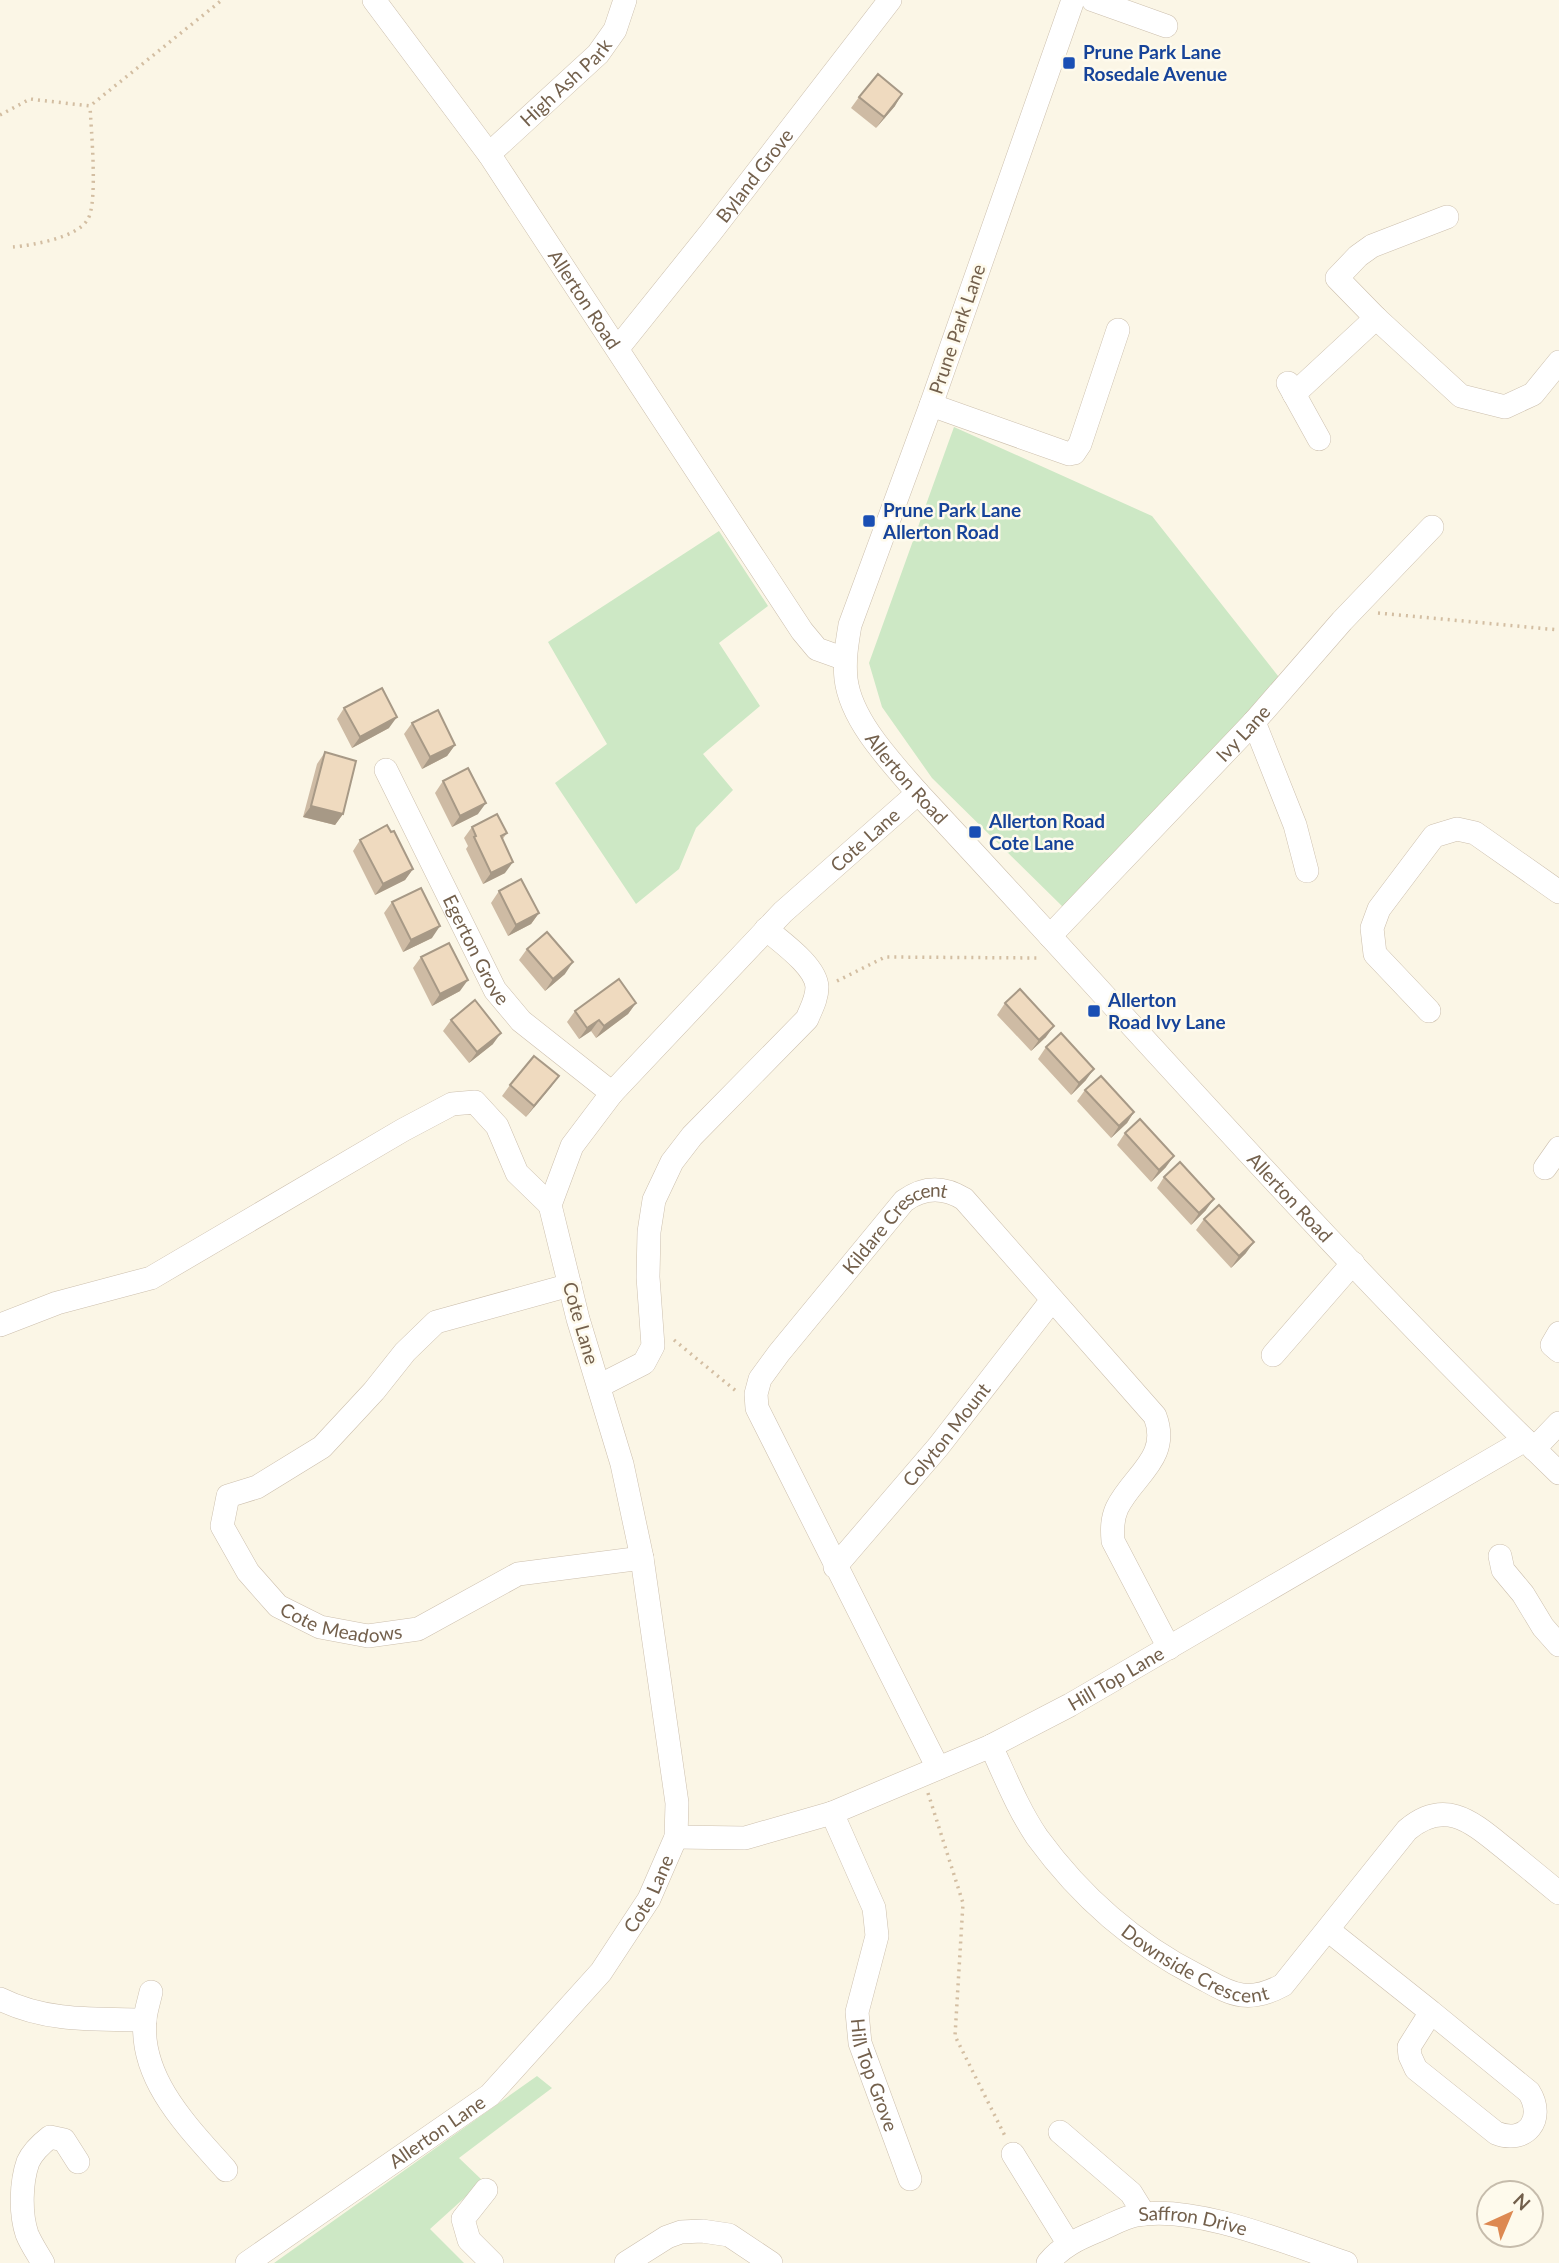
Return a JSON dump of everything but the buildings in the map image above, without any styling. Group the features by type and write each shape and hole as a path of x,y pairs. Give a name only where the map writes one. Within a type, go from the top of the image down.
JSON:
{"street":[{"name":"Allerton Road","path":"374,0 489,155 802,631 817,649 845,659 846,682 854,707 890,761 1353,1263 1559,1473"},
{"name":"High Ash Park","path":"489,155 598,54 615,30 625,0"},
{"name":"Byland Grove","path":"618,348 890,0"},
{"path":"1075,1 1166,26"},
{"name":"Prune Park Lane","path":"845,659 850,625 1075,1"},
{"path":"1447,217 1372,246 1337,278 1461,396 1505,407 1533,394 1559,362"},
{"path":"1320,439 1291,388 1376,318"},
{"path":"931,405 1069,454 1074,453 1080,443 1118,330"},
{"name":"Ivy Lane","path":"1050,936 1254,722 1351,611 1432,527"},
{"path":"1254,722 1295,825 1307,871"},
{"name":"Egerton Grove","path":"386,770 495,990 521,1021 612,1093"},
{"name":"Cote Lane","path":"601,1972 649,1899 676,1837 677,1803 642,1558 622,1464 570,1285 550,1205 572,1146 612,1093 783,912 918,793"},
{"path":"1429,1011 1375,954 1372,928 1379,909 1434,836 1457,829 1475,833 1559,892"},
{"path":"599,1386 644,1363 653,1346 648,1277 649,1232 654,1200 672,1162 692,1136 807,1019 815,1001 817,984 803,961 766,929"},
{"path":"0,1325 57,1303 151,1278 402,1130 452,1104 475,1102 497,1126 517,1173 550,1205"},
{"path":"1545,1168 1559,1148"},
{"name":"Kildare Crescent","path":"757,1408 757,1386 779,1353 904,1200 924,1190 947,1190 964,1199 1150,1409 1158,1425 1160,1434 1157,1451 1118,1507 1112,1529 1113,1541 1169,1648"},
{"path":"1273,1355 1353,1263"},
{"name":"Cote Meadows","path":"570,1285 436,1322 405,1352 374,1391 322,1447 257,1488 228,1496 222,1527 248,1572 278,1606 320,1627 368,1636 418,1629 518,1574 642,1558"},
{"name":"Colyton Mount","path":"835,1567 938,1447 1052,1300"},
{"path":"1559,1333 1552,1345 1559,1351"},
{"path":"757,1408 930,1771"},
{"name":"Hill Top Lane","path":"676,1837 745,1838 832,1813 991,1746 1070,1705 1529,1445 1559,1423"},
{"path":"1500,1556 1503,1570 1524,1594 1539,1621 1559,1645"},
{"name":"Downside Crescent","path":"991,1746 1035,1834 1069,1878 1098,1908 1167,1961 1227,1992 1251,1996 1283,1985 1407,1830 1424,1818 1434,1815 1445,1814 1468,1820 1559,1893"},
{"name":"Hill Top Grove","path":"832,1813 874,1908 877,1936 857,2012 860,2043 910,2179"},
{"path":"1328,1930 1431,2012 1529,2092 1534,2099 1536,2116 1527,2131 1511,2137 1496,2133 1416,2069 1409,2047 1431,2012"},
{"name":"Allerton Lane","path":"247,2263 490,2095 601,1972"},
{"path":"152,1992 145,2020 147,2048 156,2079 182,2120 226,2170"},
{"path":"0,1999 53,2017 145,2020"},
{"path":"1060,2132 1131,2193 1144,2214"},
{"path":"43,2263 27,2235 23,2215 28,2162 36,2148 50,2137 64,2140 78,2162"},
{"path":"1013,2154 1069,2243"},
{"path":"486,2190 463,2219 469,2240 492,2263"},
{"name":"Saffron Drive","path":"1048,2263 1069,2243 1135,2215 1182,2214 1223,2224 1346,2263"},
{"path":"626,2263 667,2236 702,2231 729,2235 771,2263"}],"path":[{"path":"0,115 30,99 90,106 222,0"},
{"path":"13,247 38,244 72,232 89,218 92,205 93,157 90,106"},
{"path":"1351,611 1559,630"},
{"path":"816,991 885,957 1070,958"},
{"path":"651,1321 757,1408"},
{"path":"930,1771 962,1903 954,2036 1013,2154"}],"green space":[{"path":"954,427 1152,516 1282,681 1065,909 932,778 882,707 869,663"},
{"path":"719,531 768,606 719,643 760,706 703,754 733,790 696,828 679,869 636,904 555,783 607,744 548,642"},
{"path":"537,2076 552,2088 459,2158 483,2181 430,2229 464,2263 274,2263"}],"place":[{"name":"Prune Park Lane Rosedale Avenue","path":"1069,63"},
{"name":"Prune Park Lane Allerton Road","path":"869,521"},
{"name":"Allerton Road Cote Lane","path":"975,832"},
{"name":"Allerton Road Ivy Lane","path":"1094,1011"}]}
